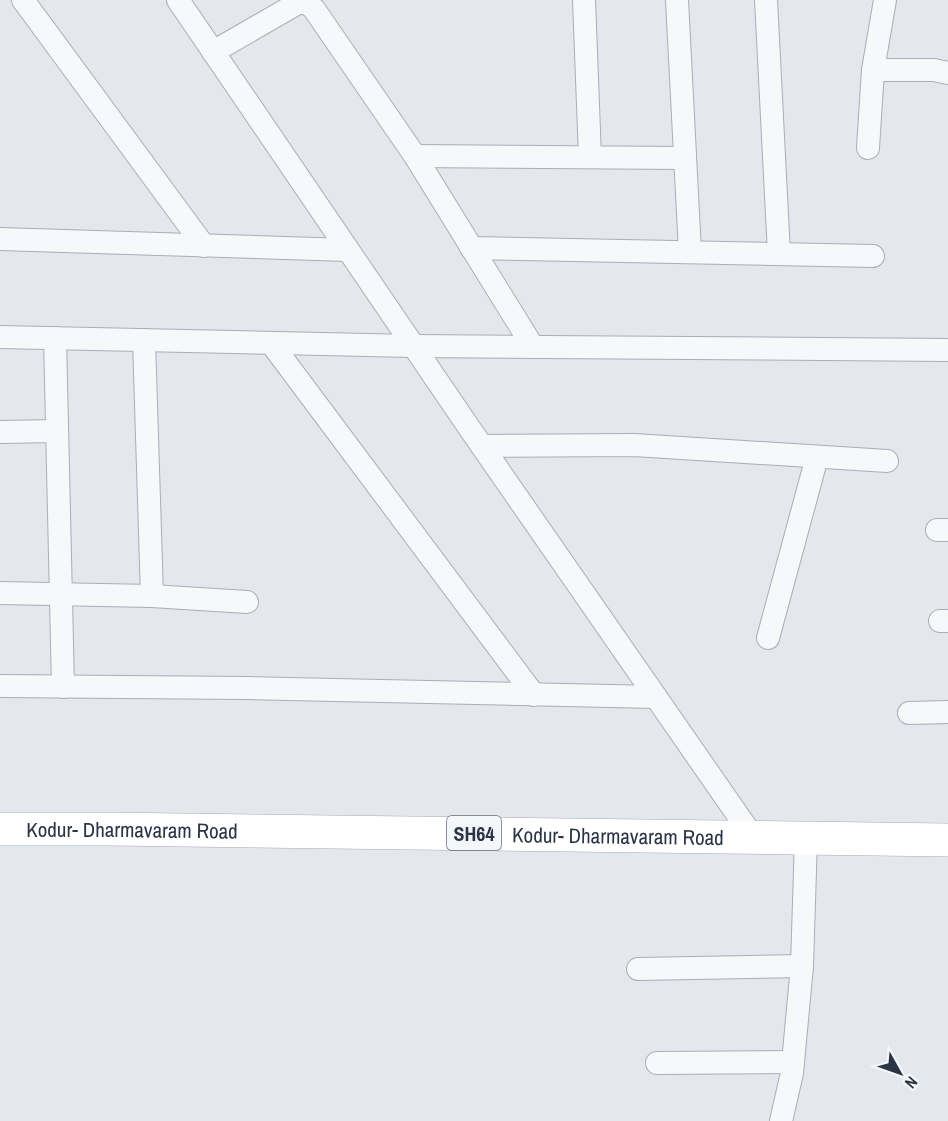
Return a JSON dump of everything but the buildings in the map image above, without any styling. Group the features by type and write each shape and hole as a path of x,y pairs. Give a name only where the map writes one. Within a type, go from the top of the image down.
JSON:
{"main road":[{"name":"Kodur- Dharmavaram Road","path":"0,829 948,840"}],"street":[{"path":"23,0 204,246"},
{"path":"178,0 413,346 753,837"},
{"path":"584,0 590,157"},
{"path":"677,0 690,252"},
{"path":"766,0 779,254"},
{"path":"868,148 873,70 885,0"},
{"path":"213,52 298,3 307,3 314,9 415,156 533,347"},
{"path":"873,70 934,70 948,73"},
{"path":"415,156 685,158"},
{"path":"0,239 348,250"},
{"path":"471,248 873,256"},
{"path":"0,337 413,346 941,350"},
{"path":"55,338 63,687"},
{"path":"144,340 152,596"},
{"path":"271,343 534,695"},
{"path":"0,432 57,431"},
{"path":"482,446 634,445 887,461"},
{"path":"768,638 818,457"},
{"path":"0,593 152,596 247,602"},
{"path":"0,686 247,688 656,698"},
{"path":"909,713 948,712"},
{"path":"781,1121 794,1062 802,966 807,838"},
{"path":"638,969 802,966"},
{"path":"657,1064 794,1062"}]}
